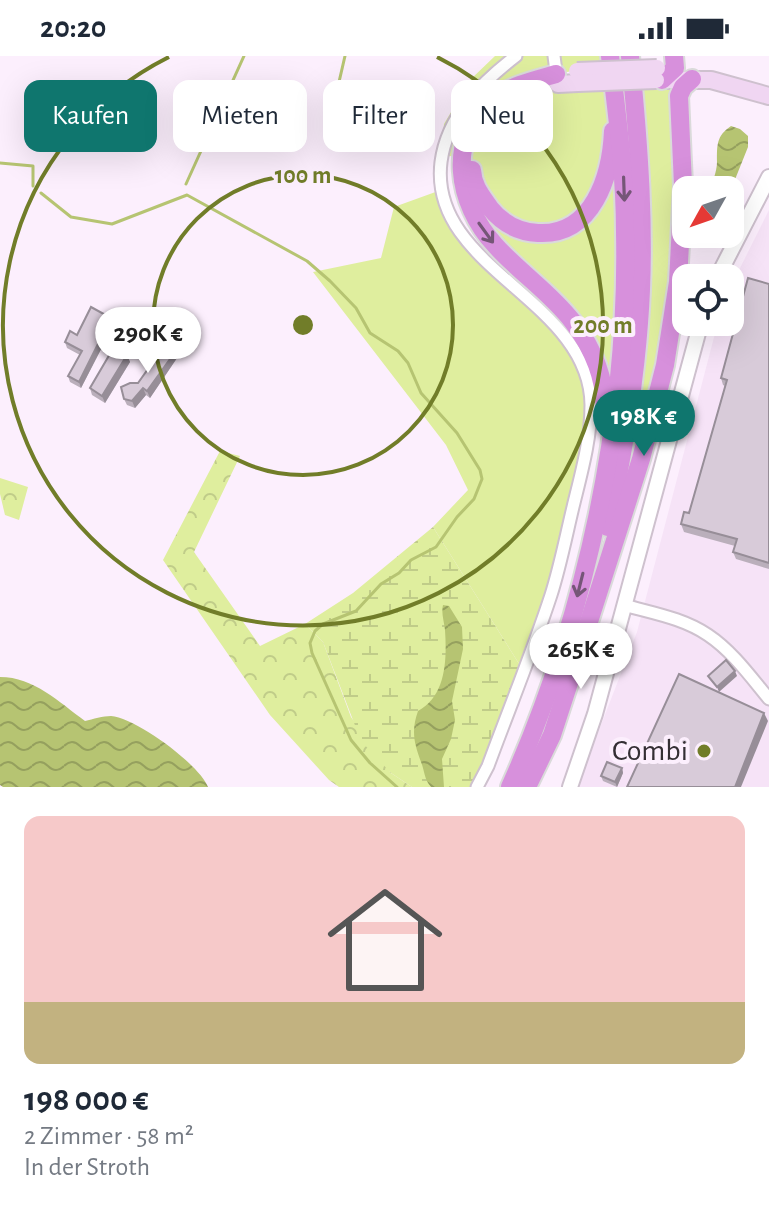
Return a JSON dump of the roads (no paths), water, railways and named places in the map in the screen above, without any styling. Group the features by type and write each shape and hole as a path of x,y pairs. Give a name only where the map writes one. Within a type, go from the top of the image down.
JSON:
{"highway":[{"path":"510,787 533,736 571,622 612,437 623,317 626,234 623,156 610,56"},
{"path":"587,628 626,440 639,322 641,232 630,56"},
{"path":"556,72 491,113 477,133 470,158 473,184 494,214 521,232 550,234 575,223 590,210 600,194 608,167 614,88"},
{"path":"556,72 512,88 494,99 478,115 467,134 461,178 467,201 486,234 555,301 575,324 591,352 602,379 605,471"},
{"path":"527,787 552,735 587,628 641,459 665,365 678,282 683,185 679,96 692,79"}],"main road":[{"path":"665,70 692,79 726,82 769,96"},
{"path":"556,72 577,77 665,70 727,73 769,84"}],"street":[{"path":"477,787 488,766 552,593 583,466 591,403 582,369 564,336 549,317 488,263 462,234 441,190 441,157 454,121 473,95 516,56"},
{"path":"724,264 769,177"},
{"path":"570,787 595,714 697,336"},
{"path":"624,605 669,618 707,634 737,660 769,699"}],"water":[{"path":"731,126 748,136 748,147 736,176 714,176 718,142"},
{"path":"443,605 449,606 462,627 463,649 452,701 455,720 442,759 444,787 431,787 414,731 418,711 434,696 443,676 446,653"},
{"path":"0,677 35,686 85,721 111,716 135,725 193,766 208,787 3,787 0,785"}],"waterway":[{"path":"186,184 244,56"},
{"path":"339,80 345,56"},
{"path":"0,163 33,166 33,186"},
{"path":"41,193 71,217 112,224 187,195 307,261 356,308 370,333 398,351 408,363 421,393 457,433 480,470 482,479 474,499 436,547 411,560 399,573 381,584 356,611 323,624 315,631 310,643 351,740 370,763 397,787"}],"place":[{"name":"Combi","path":"704,751"}]}
